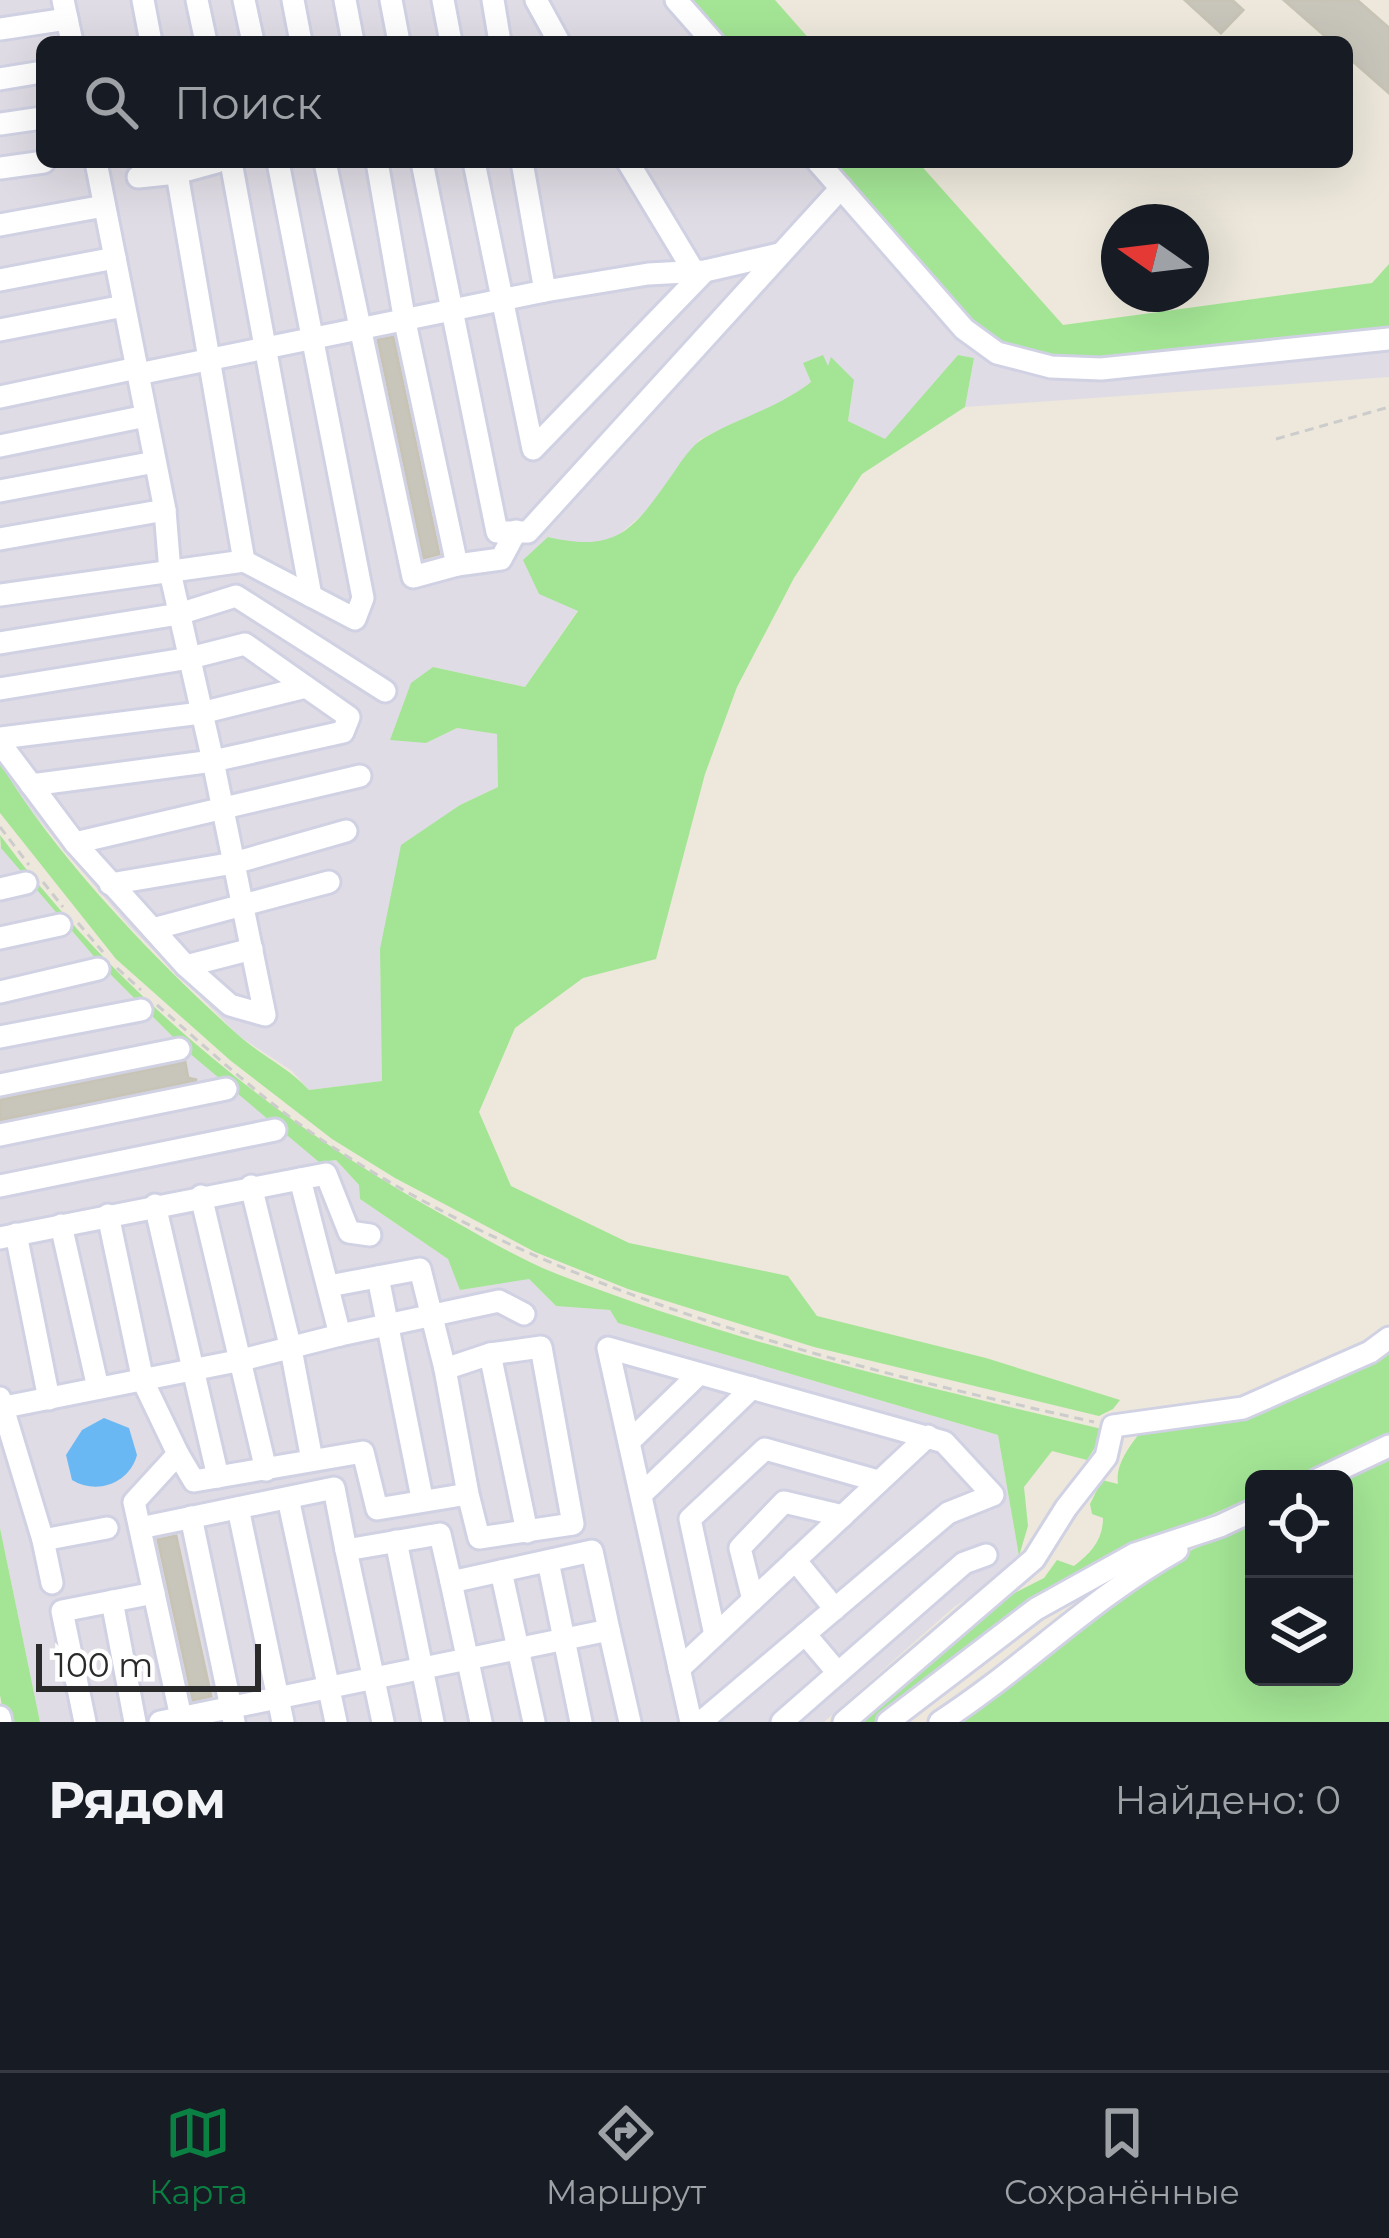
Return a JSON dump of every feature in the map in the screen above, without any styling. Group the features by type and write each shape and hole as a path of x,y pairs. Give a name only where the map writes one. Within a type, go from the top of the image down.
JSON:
{"lane":[{"path":"143,0 150,36"},
{"path":"197,0 205,36"},
{"path":"244,0 252,36"},
{"path":"293,0 301,36"},
{"path":"345,0 352,36"},
{"path":"391,0 398,36"},
{"path":"443,0 450,36"},
{"path":"493,0 499,36"},
{"path":"536,0 556,36"},
{"path":"676,0 708,36"},
{"path":"0,29 67,20"},
{"path":"0,79 36,73"},
{"path":"0,124 36,119"},
{"path":"0,168 36,163"},
{"path":"97,168 165,510 170,572 201,712 213,761 265,1015 230,1005 186,965 75,842 0,740 201,712 306,687"},
{"path":"138,177 172,168"},
{"path":"176,168 244,561"},
{"path":"232,168 311,596"},
{"path":"0,595 244,561 355,619 363,598 279,168"},
{"path":"326,168 413,577 501,559 516,531"},
{"path":"377,168 457,565"},
{"path":"423,168 497,532 528,532 841,188"},
{"path":"475,168 533,449 699,271"},
{"path":"523,168 545,291"},
{"path":"632,168 699,271"},
{"path":"823,168 964,329 997,353 1051,367 1101,369 1389,339"},
{"path":"0,225 104,206"},
{"path":"0,398 314,341 545,291 699,271 779,254"},
{"path":"0,280 115,259"},
{"path":"0,330 124,306"},
{"path":"0,446 146,416"},
{"path":"0,491 155,462"},
{"path":"0,539 165,510"},
{"path":"0,643 179,614 236,596 385,691"},
{"path":"0,689 190,658 245,644 349,718 343,732 213,761 31,785"},
{"path":"75,842 359,776"},
{"path":"110,884 234,863 346,831"},
{"path":"153,929 329,882"},
{"path":"0,889 26,883"},
{"path":"0,938 66,918"},
{"path":"186,965 252,950"},
{"path":"0,992 98,969"},
{"path":"0,1037 141,1010"},
{"path":"0,1085 178,1049"},
{"path":"0,1135 226,1089"},
{"path":"0,1186 275,1130"},
{"path":"50,1399 8,1236 326,1174 349,1232 370,1235"},
{"path":"300,1179 340,1335"},
{"path":"251,1186 291,1349 312,1460"},
{"path":"201,1196 266,1470"},
{"path":"155,1205 218,1478"},
{"path":"108,1215 142,1381 194,1481 363,1452 377,1509 468,1494"},
{"path":"61,1225 98,1388"},
{"path":"329,1286 420,1269 479,1538 573,1524 541,1347 490,1354 445,1369"},
{"path":"377,1277 422,1498"},
{"path":"52,1583 1,1405 142,1381 500,1301 524,1314"},
{"path":"844,1722 1034,1559 1106,1457 1113,1426 1243,1408 1370,1352 1389,1338"},
{"path":"692,1722 608,1348 944,1442 993,1495 948,1513 701,1722"},
{"path":"490,1354 527,1532"},
{"path":"629,1442 699,1373"},
{"path":"643,1493 752,1388"},
{"path":"679,1670 928,1436"},
{"path":"1338,1470 1389,1446"},
{"path":"715,1635 690,1519 765,1449 878,1480"},
{"path":"178,1454 134,1502 174,1721 232,1715 278,1698 609,1630"},
{"path":"140,1528 334,1488 383,1722"},
{"path":"289,1498 336,1722"},
{"path":"753,1600 740,1548 784,1502 843,1516"},
{"path":"238,1508 283,1722"},
{"path":"940,1722 991,1689 1091,1607 1162,1559 1245,1514"},
{"path":"191,1517 232,1715"},
{"path":"888,1722 1036,1609 1135,1554 1220,1526"},
{"path":"43,1540 107,1528"},
{"path":"346,1550 440,1534 482,1722"},
{"path":"396,1541 434,1722"},
{"path":"451,1582 592,1551 630,1722"},
{"path":"782,1722 964,1563 986,1555"},
{"path":"548,1561 580,1722"},
{"path":"795,1561 835,1609"},
{"path":"501,1571 534,1722"},
{"path":"85,1722 62,1611 154,1593"},
{"path":"112,1601 134,1722"},
{"path":"805,1634 838,1673"}],"path":[{"path":"1276,439 1389,407"},
{"path":"0,827 66,918 112,964 318,1136 387,1179 532,1257 771,1342 1113,1426"}],"shaded area":[{"path":"0,0 687,0 718,36 36,36 36,168 833,168 981,350 1389,343 1389,377 965,407 974,358 958,355 886,440 848,421 854,380 804,364 811,382 787,401 700,439 651,507 615,538 583,546 548,537 578,610 525,687 433,667 426,743 457,728 498,734 498,787 460,805 380,949 383,1081 309,1090 292,1071 239,1036 128,925 20,798 0,763"},
{"path":"0,846 103,967 188,1052 242,1096 336,1160 359,1185 360,1199 448,1259 529,1279 556,1306 610,1310 618,1323 998,1435 1019,1556 824,1722 40,1722 0,1528"}],"green space":[{"path":"687,0 775,0 807,36 718,36"},
{"path":"833,168 923,168 1063,325 1159,312 1209,312 1209,305 1372,283 1389,264 1389,329 1073,361 1018,352 972,327"},
{"path":"823,355 828,366 831,357 854,380 848,421 885,439 958,355 974,358 965,407 862,474 794,578 737,687 705,774 656,959 583,978 515,1028 479,1112 511,1186 629,1243 788,1276 817,1316 986,1358 1120,1400 1099,1416 814,1347 628,1289 535,1252 395,1178 332,1139 231,1061 116,959 0,813 0,763 49,834 109,906 246,1041 309,1090 382,1081 380,949 401,845 460,805 498,787 497,734 457,728 426,743 390,740 411,683 433,667 525,687 578,611 539,594 523,560 548,537 593,542 623,532 648,508 695,445 811,382 803,363"},
{"path":"0,835 96,950 205,1052 324,1142 503,1248 624,1299 760,1342 1106,1430 1087,1460 1052,1451 1024,1487 1028,1526 1019,1556 998,1435 618,1323 610,1310 556,1306 529,1279 460,1290 448,1259 360,1199 359,1185 336,1160 319,1162 188,1052 103,967 1,848"},
{"path":"1389,1343 1389,1437 1315,1470 1245,1470 1245,1500 1130,1550 878,1722 853,1722 983,1609 1044,1578 1057,1560 1074,1566 1086,1556 1098,1539 1103,1518 1092,1514 1090,1504 1102,1480 1118,1484 1122,1461 1144,1427 1246,1411"},
{"path":"1389,1455 1389,1722 951,1722 1142,1574 1245,1524 1245,1686 1353,1686 1353,1472"},
{"path":"0,1528 40,1722 5,1722 0,1695"}],"water":[{"path":"104,1418 129,1428 137,1455 119,1480 101,1486 81,1484 72,1480 66,1455 82,1430"}],"building":[{"path":"1185,0 1232,0 1243,10 1221,33"},
{"path":"1284,0 1357,0 1389,28 1389,93 1353,61 1353,36 1325,36"},
{"path":"393,337 439,554 424,558 378,340"},
{"path":"185,1062 188,1078 197,1080 0,1120 0,1100"},
{"path":"176,1536 211,1696 193,1700 158,1540"}]}
